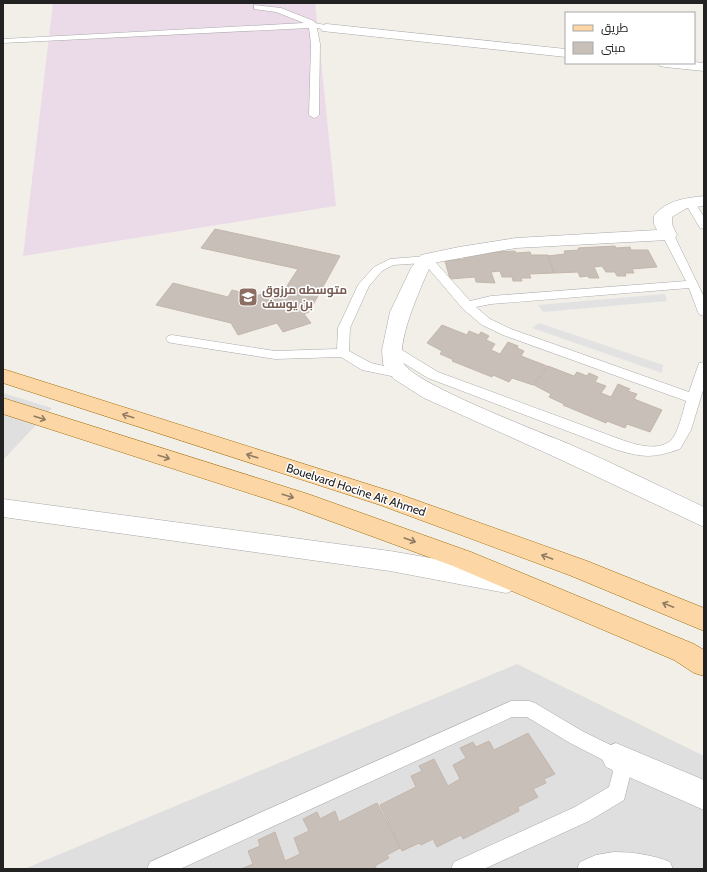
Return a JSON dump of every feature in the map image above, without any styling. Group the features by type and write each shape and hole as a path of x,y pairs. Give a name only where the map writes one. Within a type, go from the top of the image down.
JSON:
{"main road":[{"name":"Bouelvard Hocine Ait Ahmed","path":"3,376 388,499 578,568 704,620"},
{"path":"3,406 300,500 462,558 684,652 704,664"}],"street":[{"path":"327,28 565,53"},
{"path":"675,64 704,67"},
{"path":"697,202 675,206 663,216 663,224 668,234 516,243 459,252 428,259 417,274 400,312 392,350 393,364 401,374 431,393 570,454 704,518"},
{"path":"3,508 390,561 524,585"},
{"path":"616,756 704,795"}],"lane":[{"path":"257,7 288,13 312,25 314,30 316,51 313,82 314,115"},
{"path":"3,40 76,38 312,25 327,28"},
{"path":"697,202 704,226"},
{"path":"668,234 693,284 704,312"},
{"path":"343,353 344,328 364,285 378,268 390,262 428,259 467,306 486,322 507,332 694,399"},
{"path":"467,306 491,300 693,284"},
{"path":"172,338 275,355 343,353 367,367 401,374"},
{"path":"392,350 433,375 622,446 642,451 658,451 675,445 684,430 704,366"},
{"path":"157,869 511,708 529,709 576,737 616,756 622,772 617,793 582,814 461,869"},
{"path":"587,869 596,864 634,862 663,869"}],"shaded area":[{"path":"53,3 315,3 336,206 23,256"},
{"path":"665,294 667,301 543,312 538,305"},
{"path":"539,323 663,365 662,373 532,328"},
{"path":"3,393 52,408 3,460"},
{"path":"517,664 704,756 704,869 24,869"}],"building":[{"path":"215,229 340,256 309,312 304,314 311,323 283,332 277,323 238,335 231,323 156,305 173,283 228,297 232,290 244,293 246,298 285,289 298,269 201,248"},
{"path":"615,246 616,248 630,247 631,250 648,250 657,267 632,269 634,273 625,273 626,276 617,276 615,272 606,272 602,266 594,267 599,278 589,278 588,276 580,277 578,272 554,273 547,256 565,254 564,251 579,250 578,248"},
{"path":"515,251 516,253 530,252 531,255 548,255 554,273 529,274 531,278 521,278 522,281 513,281 512,277 502,277 500,271 491,272 495,283 476,282 475,277 450,279 445,261 464,259 463,256 478,255 478,253"},
{"path":"442,325 467,335 469,331 479,335 481,332 489,336 486,340 495,344 491,350 500,354 508,342 518,346 517,348 524,351 521,356 547,366 533,385 512,378 509,382 493,375 492,377 452,361 454,360 440,354 442,351 427,343"},
{"path":"548,366 574,376 577,372 587,376 589,373 598,377 595,382 606,386 601,393 611,397 618,384 630,389 628,391 637,394 634,399 662,410 650,432 627,424 625,428 607,421 606,423 563,405 564,404 549,397 551,394 534,385"},
{"path":"528,733 555,774 544,779 546,783 533,789 538,797 518,807 519,811 463,839 461,835 437,847 433,839 421,845 419,843 402,851 380,805 416,787 411,776 422,771 419,766 434,759 448,786 460,779 453,765 466,758 460,748 473,742 476,747 489,741 494,750"},
{"path":"377,803 400,848 387,855 389,858 375,866 377,869 241,869 253,864 248,851 260,846 258,840 275,832 285,861 300,854 294,838 309,831 303,819 317,812 320,819 335,811 339,822"}],"place":[{"name":"متوسطه مرزوق بن يوسف","path":"248,297"}]}
